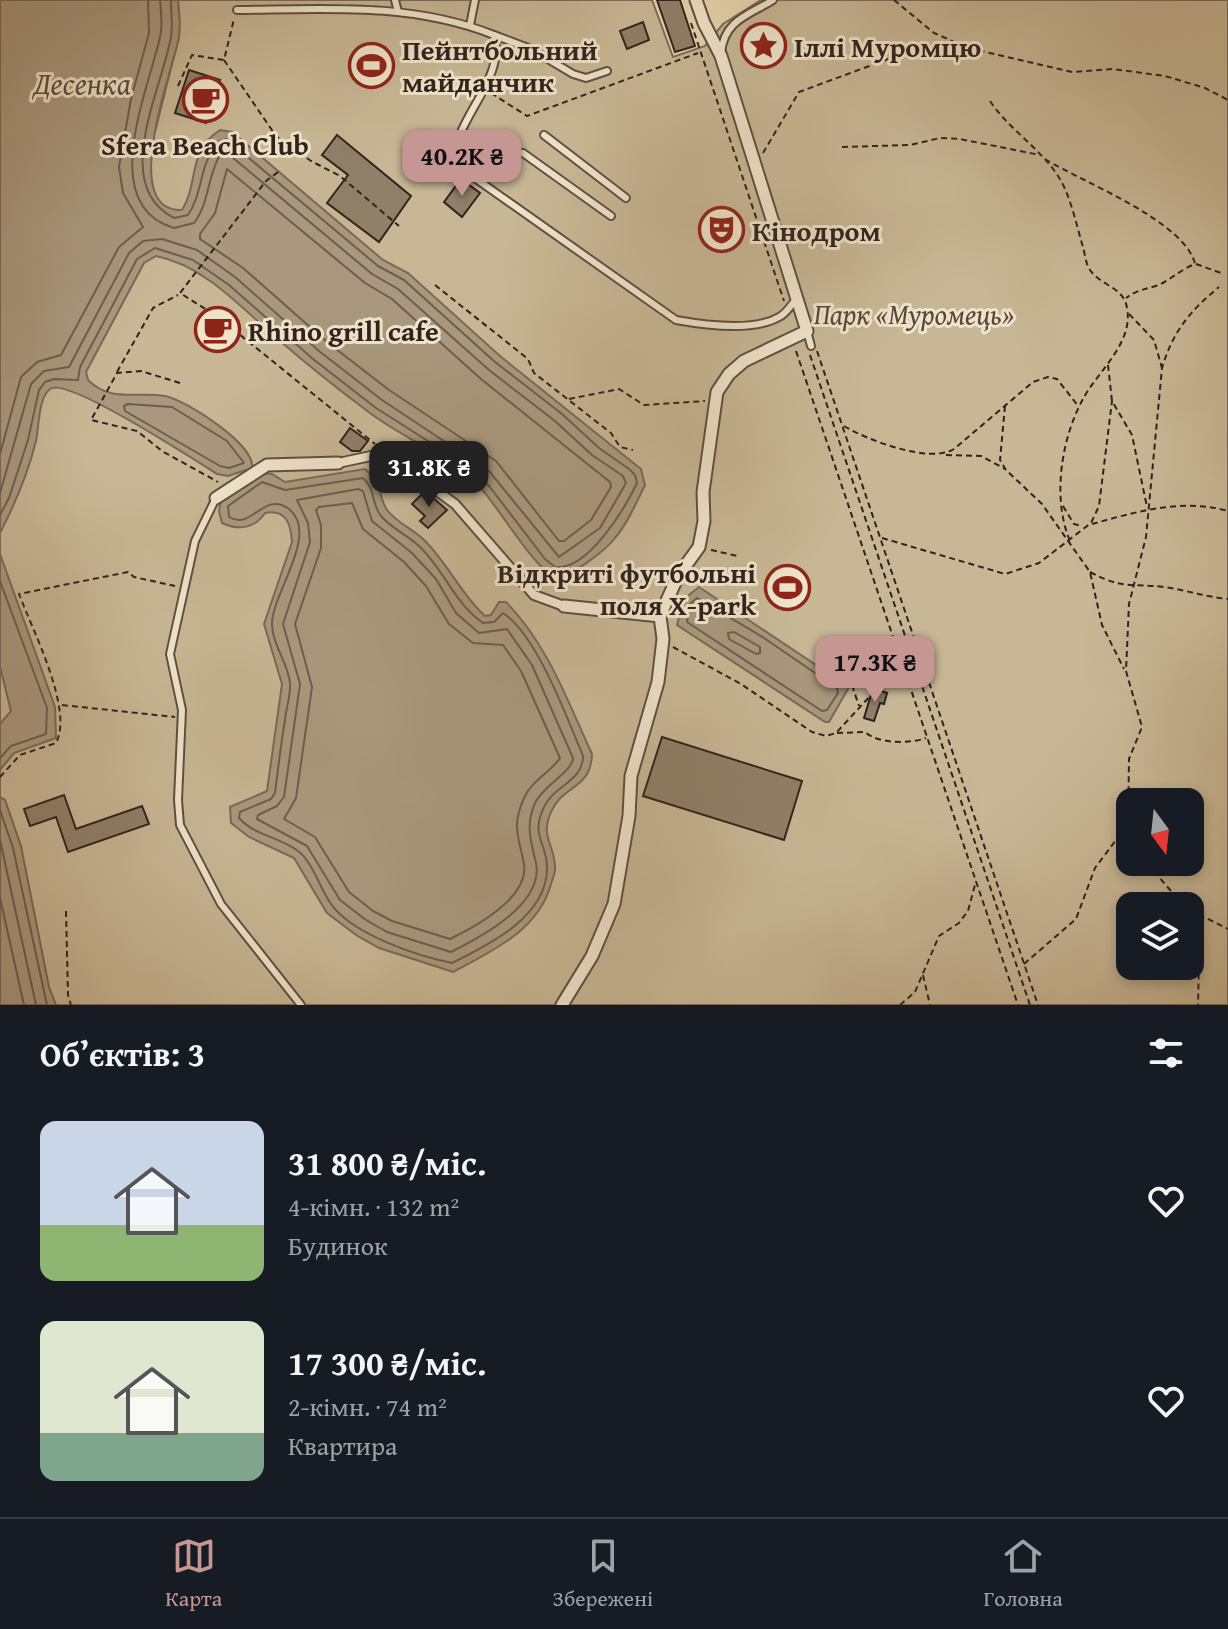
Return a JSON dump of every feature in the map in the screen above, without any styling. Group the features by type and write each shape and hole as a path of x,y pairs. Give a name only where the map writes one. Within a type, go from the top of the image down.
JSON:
{"street":[{"path":"562,1005 592,956 614,904 629,816 631,776 658,682 663,639 660,616 678,576 699,547 716,400 721,383 744,361 807,331 721,56 696,0"},
{"path":"216,498 267,465 338,463 385,453 455,504 534,595 564,606 660,616"}],"lane":[{"path":"395,0 398,12"},
{"path":"470,25 475,0"},
{"path":"721,56 722,43 730,25 773,0"},
{"path":"237,10 373,8 457,20 531,49 573,74 586,78 607,71"},
{"path":"494,35 498,55 457,145 455,164 676,320 716,327 779,318 797,298"},
{"path":"544,135 626,198"},
{"path":"523,153 611,216"},
{"path":"807,331 811,346"},
{"path":"216,498 195,541 170,654 181,718 180,825 221,904 301,1005"}],"path":[{"path":"894,0 934,33 968,48 1072,72 1113,69 1165,76 1205,88 1228,100"},
{"path":"224,60 237,10"},
{"path":"689,13 699,53 787,310"},
{"path":"484,88 527,116 699,53"},
{"path":"178,86 192,55 224,60 276,136 340,176 399,226"},
{"path":"756,164 799,92 891,58"},
{"path":"990,101 1058,174 1090,270 1125,299 1129,313 1154,340 1162,368"},
{"path":"842,147 910,145 940,138 960,139 1041,156 1070,175 1130,203 1187,245 1195,264"},
{"path":"436,176 445,166 455,164"},
{"path":"229,487 162,451 137,431 91,420 153,308 180,293 266,181 278,172"},
{"path":"1125,299 1134,292 1161,284 1179,270 1195,264 1221,273"},
{"path":"435,285 528,359 534,373 611,433 620,447 633,450"},
{"path":"1126,671 1129,604 1146,537 1162,368 1170,341 1189,316 1219,287"},
{"path":"180,293 218,317 385,453"},
{"path":"1070,541 1064,529 1063,459 1079,408 1108,365 1125,331 1129,313"},
{"path":"794,345 1018,1005"},
{"path":"811,346 817,352 1038,1005"},
{"path":"811,346 810,354 1030,1005"},
{"path":"880,538 1005,574 1039,563 1070,541 1091,523 1099,506 1112,401 1108,365"},
{"path":"117,373 141,371 180,383"},
{"path":"945,454 1033,382 1048,377 1057,379 1079,408"},
{"path":"568,399 619,389 644,405 716,400"},
{"path":"1112,401 1132,435 1148,508"},
{"path":"1005,406 1000,460 1006,470"},
{"path":"842,425 862,437 931,456 981,456 1006,470 1042,504 1090,572 1102,625 1126,671 1142,727 1129,759 1129,788"},
{"path":"1062,504 1074,524 1084,526 1148,508 1215,507 1228,511"},
{"path":"699,547 737,556"},
{"path":"0,777 20,755 56,743 61,734 60,705 19,594 128,572 134,577 184,588"},
{"path":"1090,572 1113,583 1134,588 1162,587 1228,599"},
{"path":"663,639 677,651 741,684 812,732 826,736 865,732 870,737 907,744 927,738"},
{"path":"836,733 910,652"},
{"path":"818,663 853,688 860,708"},
{"path":"60,705 181,718"},
{"path":"1024,964 1076,919 1095,868 1116,842"},
{"path":"1158,876 1172,892"},
{"path":"900,1005 915,992 939,936 959,923 968,911 977,880"},
{"path":"66,911 68,995 71,1005"},
{"path":"1204,917 1228,929"},
{"path":"923,975 930,1005"},
{"path":"1198,1005 1199,980"}],"green space":[{"name":"Парк «Муромець»","path":"178,0 652,0 673,57 705,46 723,24 761,0 1228,0 1228,1005 20,1005 0,969 0,386 156,128 179,36"}],"water":[{"name":"Десенка","path":"0,0 178,0 179,37 154,136 151,164 153,188 163,204 182,210 203,148 220,130 232,132 383,260 408,273 500,356 641,469 645,485 620,532 596,556 569,573 555,576 546,571 485,493 465,474 358,404 207,279 174,261 156,256 144,263 86,372 88,380 115,394 165,396 203,414 243,448 252,468 228,476 217,474 104,406 61,388 50,389 41,406 36,441 25,477 0,533"},
{"path":"365,469 376,481 388,511 427,543 485,616 491,615 499,602 506,602 521,619 555,674 592,754 587,774 556,803 548,820 547,834 555,870 545,900 525,927 453,972 379,948 356,935 327,913 294,858 249,837 231,823 230,807 267,791 282,684 264,624 292,542 289,524 278,513 265,513 246,527 222,523 219,511 221,500 261,473 272,474 285,482"},
{"path":"0,554 55,707 56,738 14,753 0,770 0,724 11,711 0,667"},
{"path":"699,587 849,687 829,722 677,625 684,599"},
{"path":"0,797 5,800 21,846 49,987 56,1005 0,1005"}],"building":[{"path":"657,0 680,0 695,46 675,52"},
{"path":"643,22 649,40 627,49 620,31"},
{"path":"189,70 220,80 206,123 175,113"},
{"path":"337,135 411,196 379,242 327,203 348,175 322,155"},
{"path":"461,179 480,193 462,217 444,202"},
{"path":"350,428 368,441 360,451 352,451 340,442"},
{"path":"425,491 447,510 428,528 420,521 425,516 412,504"},
{"path":"873,688 887,693 874,721 864,718"},
{"path":"662,737 802,781 784,840 643,796"},
{"path":"64,795 76,829 142,806 149,824 68,852 56,817 30,826 24,809"}],"place":[{"name":"Іллі Муромцю","path":"763,46"},
{"name":"Пейнтбольний майданчик","path":"371,65"},
{"name":"Sfera Beach Club","path":"205,100"},
{"name":"Кінодром","path":"721,230"},
{"name":"Rhino grill cafe","path":"217,330"},
{"name":"Відкриті футбольні поля X-park","path":"787,588"}]}
